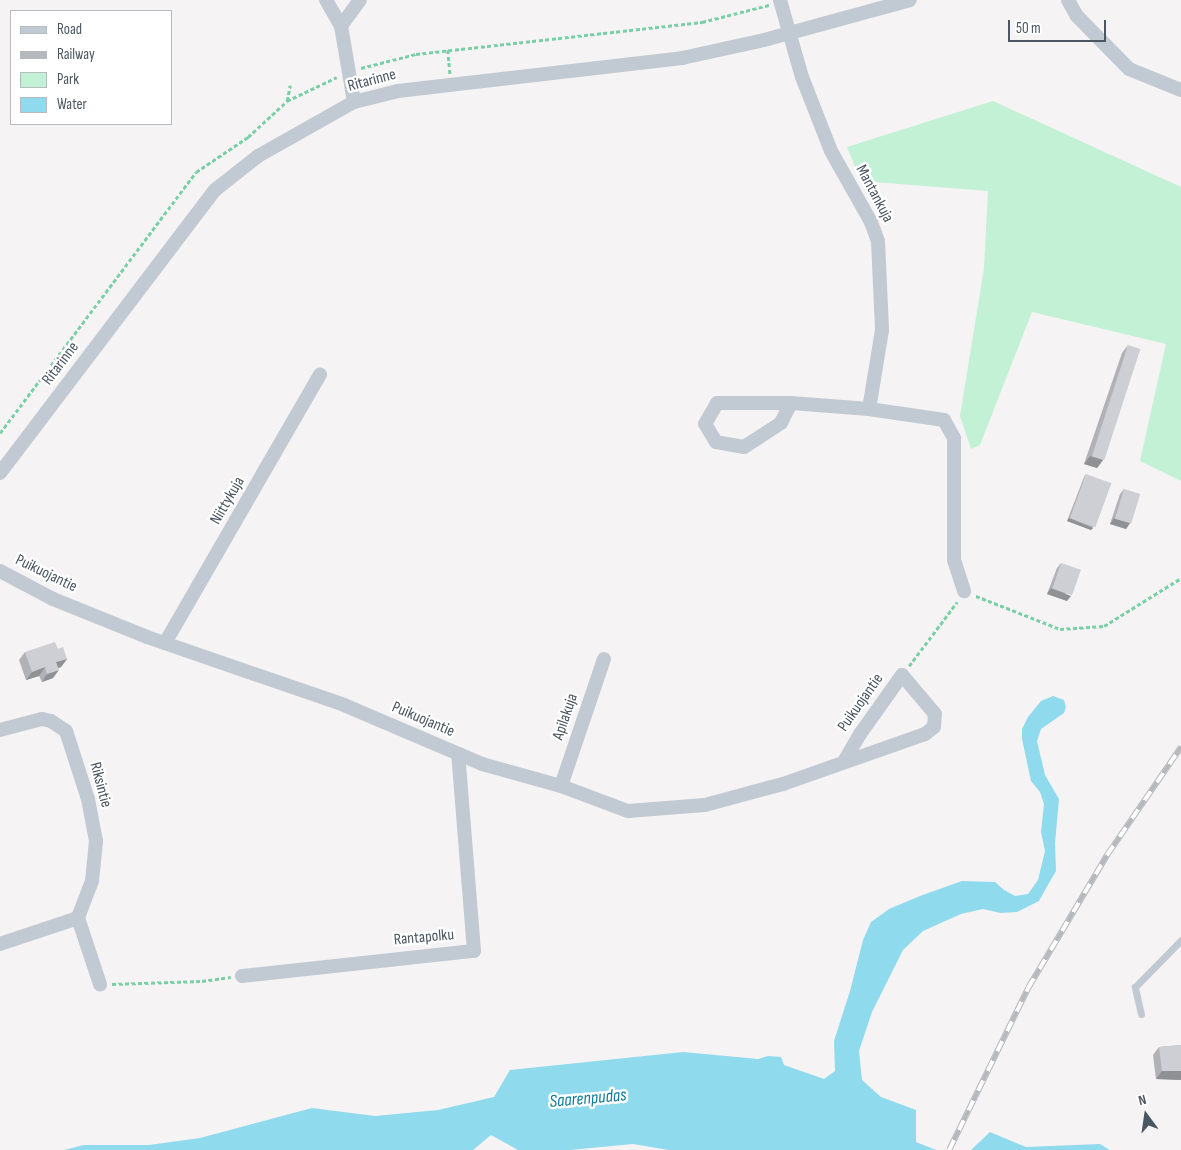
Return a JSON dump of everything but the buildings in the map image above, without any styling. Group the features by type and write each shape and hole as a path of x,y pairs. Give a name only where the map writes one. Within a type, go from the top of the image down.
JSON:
{"street":[{"path":"326,0 341,26 354,102"},
{"path":"341,26 360,0"},
{"name":"Ritarinne","path":"0,473 215,190 258,156 354,102 398,90 682,58 791,32 910,0"},
{"path":"1068,0 1077,16 1129,69 1181,90"},
{"name":"Mantankuja","path":"780,1 791,32 802,77 831,151 871,222 878,241 882,330 869,409"},
{"name":"Niittykuja","path":"165,644 320,375"},
{"path":"791,403 780,423 744,447 716,442 705,424 717,403 791,403 869,409 944,420 954,438 954,560 964,592"},
{"name":"Puikuojantie","path":"0,571 53,599 165,644 344,705 482,764 561,786 628,811 705,805 783,784 925,734 934,727 935,714 902,675 860,734 844,762"},
{"name":"Apilakuja","path":"561,786 604,659"},
{"name":"Riksintie","path":"0,730 42,719 52,721 66,731 88,799 96,842 92,881 78,918"},
{"name":"Rantapolku","path":"242,976 474,951 458,754"},
{"path":"0,944 78,918 100,984"}],"lane":[{"path":"1141,1014 1135,987 1181,940"}],"path":[{"path":"0,433 196,172 248,137 286,101 349,72 416,54 702,22 780,1"},
{"path":"448,50 452,84"},
{"path":"286,101 290,85"},
{"path":"902,675 964,592 1060,629 1104,626 1181,578"},
{"path":"100,984 202,981 242,976"}],"green space":[{"path":"993,101 1181,187 1181,481 1140,461 1166,344 1032,312 980,445 971,449 960,416 984,268 988,191 861,181 847,147"}],"water":[{"name":"Saarenpudas","path":"1053,696 1064,700 1066,707 1064,713 1041,729 1037,741 1045,775 1059,799 1055,843 1056,871 1039,901 1017,912 1001,913 983,909 961,914 923,931 903,950 872,1012 859,1051 862,1080 881,1097 916,1110 916,1142 936,1150 669,1150 633,1144 570,1150 518,1150 491,1135 473,1150 64,1150 84,1145 149,1145 200,1138 312,1108 375,1116 438,1110 494,1097 510,1070 683,1052 758,1059 768,1056 781,1057 784,1065 824,1079 835,1071 834,1041 850,991 863,940 871,922 889,909 962,881 995,882 1015,896 1028,894 1038,880 1045,851 1041,832 1044,804 1040,792 1031,781 1022,739 1022,729 1028,717 1041,701"},
{"path":"990,1132 1026,1147 1100,1144 1110,1150 971,1150"}],"railway":[{"path":"949,1150 1028,988 1107,855 1181,747"}]}
